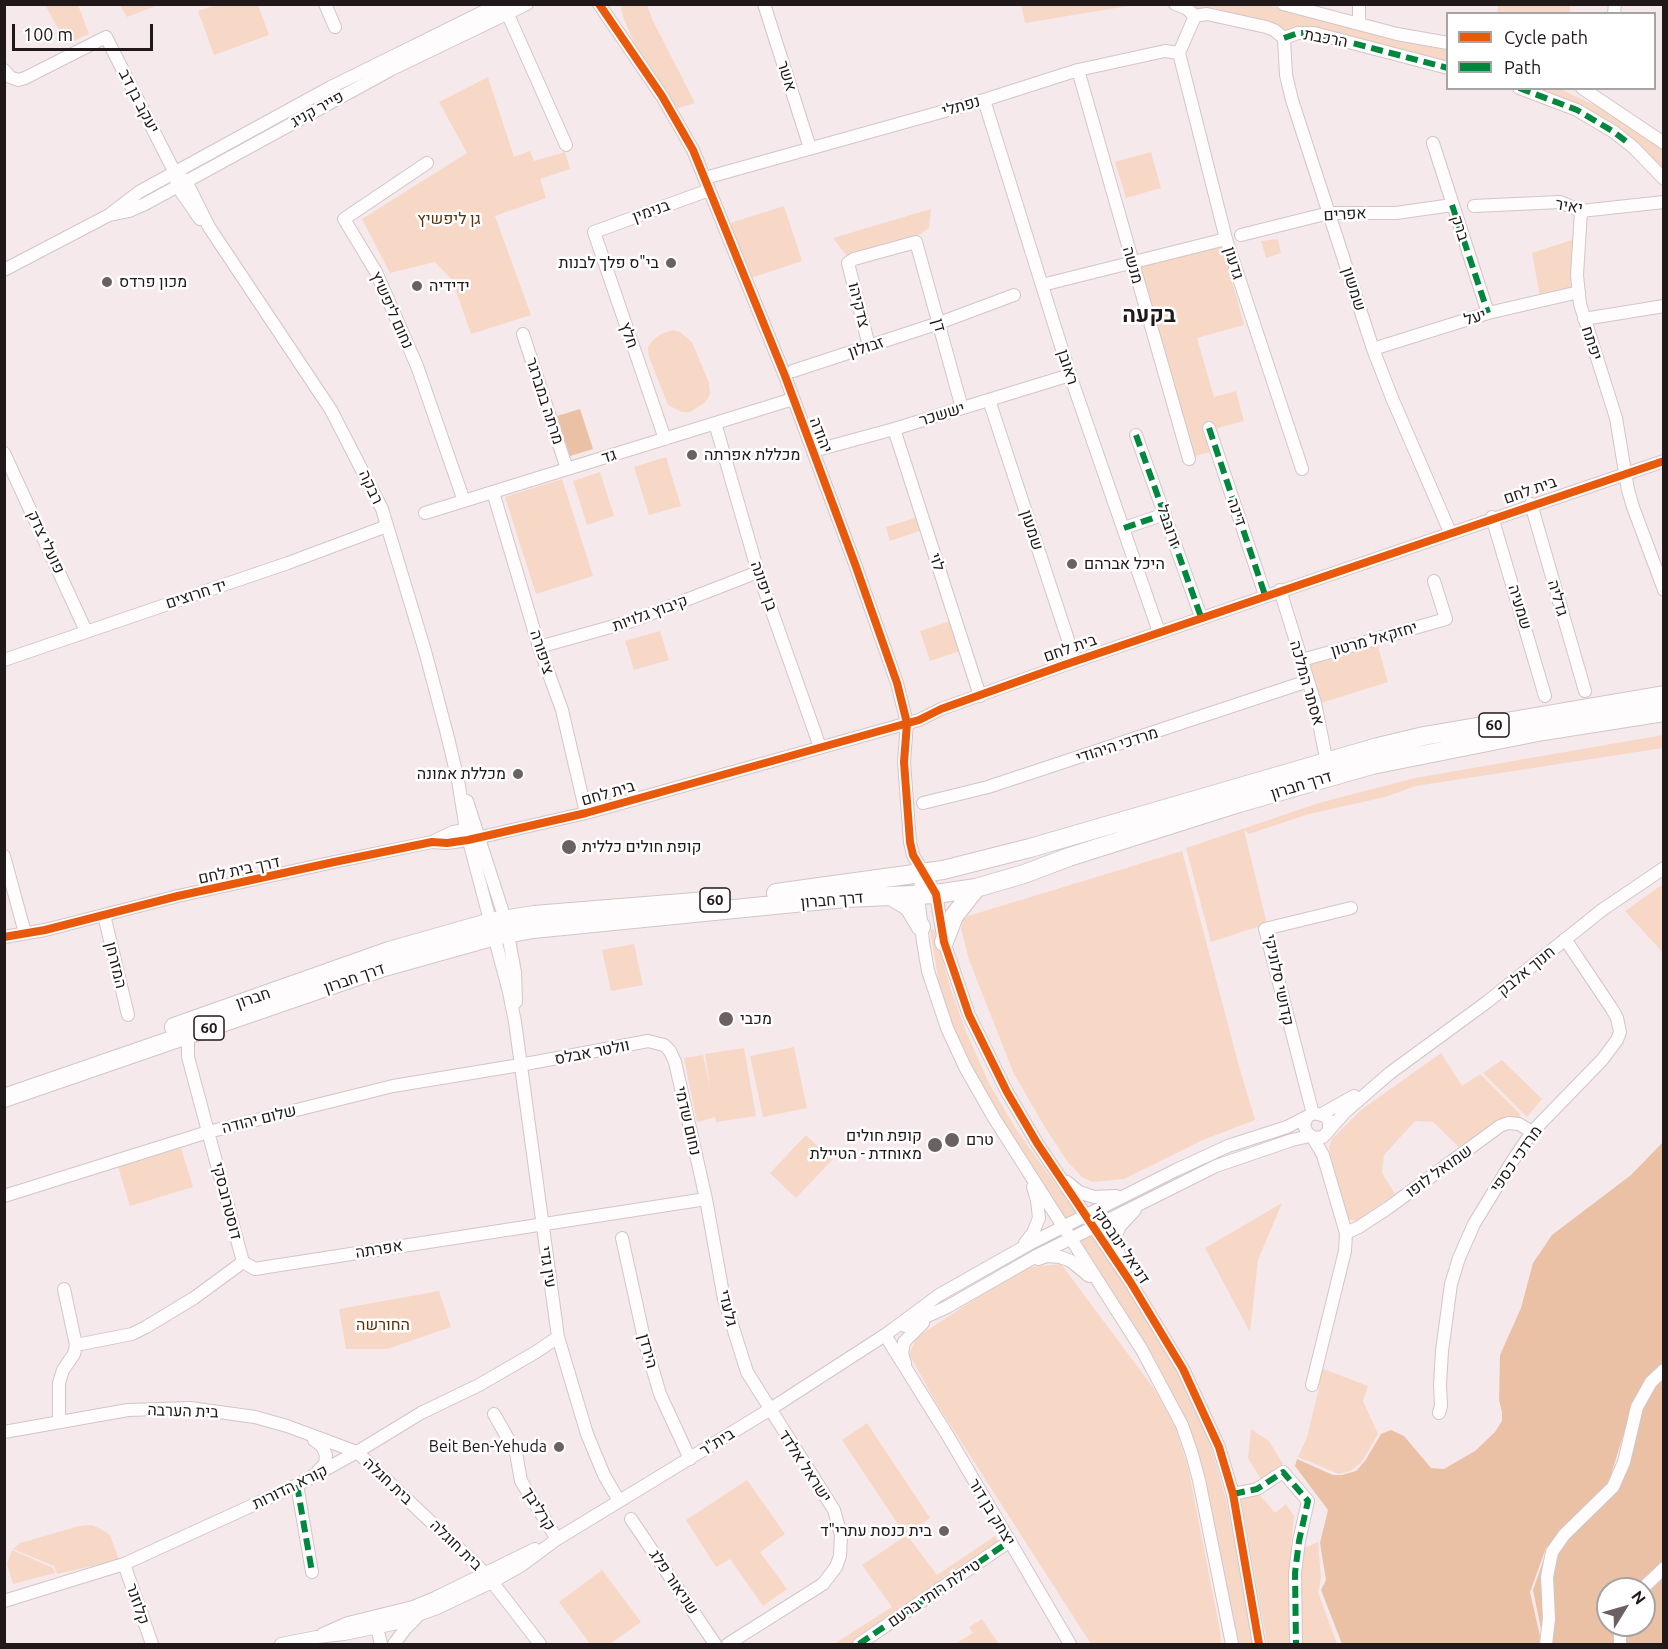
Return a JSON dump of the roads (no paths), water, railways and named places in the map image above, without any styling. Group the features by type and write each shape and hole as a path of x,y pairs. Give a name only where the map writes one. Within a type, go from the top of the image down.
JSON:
{"highway":[{"name":"דרך חברון","path":"500,927 842,898 927,894 976,888 1239,803 1330,768 1424,736 1664,695"},
{"name":"דרך חברון","path":"4,1098 534,915 749,896 924,874 1330,768 1664,712"},
{"path":"944,942 954,916 976,888"},
{"path":"891,896 909,907 921,927"},
{"name":"חברון","path":"4,1085 69,1065 346,965 500,927"}],"street":[{"path":"325,4 335,27"},
{"name":"פייר קניג","path":"4,270 109,215 129,199 175,173 386,59 503,8 527,4"},
{"name":"יהודה","path":"599,4 685,134 793,399 859,574 897,683 907,723 904,762 910,842 913,855 924,874"},
{"name":"יהודה","path":"608,4 617,30"},
{"name":"אשר","path":"764,4 810,148"},
{"name":"הרכבת","path":"1175,4 1195,15 1207,14 1266,27 1284,38 1298,33 1314,33 1446,67"},
{"name":"הרכבת","path":"1283,4 1397,34 1446,42"},
{"path":"1359,4 1359,23"},
{"path":"503,8 566,145"},
{"name":"פייר קניג","path":"109,215 129,211 158,197 503,8"},
{"path":"1179,53 1195,15"},
{"name":"יעקב בן דב","path":"4,70 10,77 18,80 106,37 175,173"},
{"name":"שמשון","path":"1284,38 1286,75 1373,349 1450,532"},
{"name":"נפתלי","path":"707,184 810,148 984,100 1078,70 1165,51 1179,53"},
{"name":"גדעון","path":"1179,53 1226,238 1302,469"},
{"name":"מנשה","path":"1078,70 1189,459"},
{"path":"1524,90 1578,110 1614,132 1664,179"},
{"path":"1585,90 1664,142"},
{"name":"ראובן","path":"984,100 1070,375 1159,632"},
{"name":"ברק","path":"1433,143 1488,313"},
{"name":"נחום ליפשיץ","path":"427,163 344,219 376,272 408,345 464,501"},
{"name":"רבקה","path":"175,173 331,410 382,509 425,651 471,836 500,927"},
{"name":"רבקה","path":"182,184 190,206 209,227"},
{"name":"בנימין","path":"594,232 707,184"},
{"path":"158,197 175,197 190,206"},
{"name":"יאיר","path":"1474,206 1560,202 1581,211 1664,202"},
{"name":"אפרים","path":"1241,235 1329,213 1396,213 1452,205"},
{"name":"יפתח","path":"1581,211 1577,275 1584,319 1616,418 1632,507 1664,590"},
{"name":"חלץ","path":"594,232 665,439"},
{"path":"1042,285 1226,238"},
{"name":"דן","path":"916,242 962,408"},
{"name":"צדקיהו","path":"869,346 848,263 854,259 916,242"},
{"name":"יעל","path":"1373,349 1488,313 1579,292"},
{"path":"939,324 1014,295"},
{"path":"1584,319 1664,306"},
{"name":"זבולון","path":"793,371 939,324"},
{"name":"מרתה במברגר","path":"523,333 567,469"},
{"name":"יששכר","path":"813,451 894,429 1070,375"},
{"name":"גד","path":"425,513 793,399"},
{"name":"שמעון","path":"989,400 1075,661"},
{"name":"בן יפונה","path":"715,423 758,572 820,747"},
{"name":"דינה","path":"1209,428 1265,595"},
{"name":"לוי","path":"894,429 980,696"},
{"name":"זרובבל","path":"1136,435 1201,617"},
{"name":"פועלי צדק","path":"4,453 86,631"},
{"name":"בית לחם","path":"471,836 505,832 586,813 924,718 941,709 1201,617 1625,472 1664,461"},
{"name":"ציפורה","path":"494,492 539,647 562,710 586,813"},
{"name":"גדליה","path":"1531,504 1585,691"},
{"path":"1124,528 1165,514"},
{"name":"שמעיה","path":"1492,517 1545,696"},
{"name":"יד חרוצים","path":"4,660 288,563 387,526"},
{"name":"קיבוץ גלויות","path":"539,647 632,621 758,572"},
{"name":"יחזקאל מרטון","path":"1302,660 1446,619 1434,581"},
{"name":"אסתר המלכה","path":"1280,590 1318,716 1330,768"},
{"name":"מרדכי היהודי","path":"923,803 988,788 1308,681"},
{"name":"בית לחם","path":"903,707 914,711 941,709"},
{"name":"דרך בית לחם","path":"4,938 178,896 432,842 453,832 471,836"},
{"path":"487,861 492,847 505,832"},
{"name":"רבקה","path":"471,836 487,861 500,927"},
{"path":"4,856 25,933"},
{"name":"חנוך אלבק","path":"1070,1239 1224,1162 1292,1140 1319,1134 1390,1073 1663,867"},
{"name":"דניאל ינובסקי","path":"924,874 927,894 958,986 983,1046 1006,1092 1084,1215 1131,1283 1179,1361 1198,1398 1219,1447 1233,1494 1259,1644"},
{"name":"דניאל ינובסקי","path":"927,894 921,927 928,970 932,986 964,1067 1070,1239 1142,1350 1169,1398 1192,1454 1232,1644"},
{"name":"קדושי סלוניקי","path":"1314,1115 1265,929 1351,908"},
{"name":"המזרחן","path":"104,915 128,1016"},
{"name":"עין גדי","path":"500,927 558,1337 587,1434 604,1475 619,1501"},
{"name":"מרדכי כספי","path":"1439,1413 1446,1314 1451,1284 1459,1258 1486,1203 1532,1132 1602,1060 1617,1040 1620,1032 1612,1009 1565,939"},
{"name":"דוסטרובסקי","path":"188,1035 188,1057 243,1262"},
{"name":"וולטר אבלס","path":"520,1065 648,1041 664,1045"},
{"name":"נחום שדמי","path":"664,1045 675,1062 706,1199"},
{"name":"שלום יהודה","path":"4,1196 208,1132 393,1086 520,1065"},
{"name":"חנוך אלבק","path":"1062,1226 1210,1153 1287,1127 1314,1115 1390,1073"},
{"path":"1312,1386 1345,1251 1346,1233 1319,1134 1329,1121 1314,1115 1304,1128 1319,1134"},
{"name":"שמואל לופו","path":"1346,1233 1388,1208 1500,1126 1508,1123 1519,1124 1532,1132"},
{"path":"1018,1250 1033,1233 1039,1218 1037,1200 1029,1173"},
{"path":"1058,1174 1079,1192 1094,1197 1113,1197 1146,1185"},
{"name":"אפרתה","path":"243,1262 255,1269 267,1268 706,1199"},
{"name":"גלעדי","path":"706,1199 724,1299 732,1327 747,1372 769,1410"},
{"path":"1131,1283 1118,1254 1116,1235 1127,1217 1146,1200"},
{"name":"בית\"ר","path":"372,1625 522,1565 552,1542 769,1410 885,1335 939,1295 1062,1226"},
{"name":"הירדן","path":"622,1238 645,1343 660,1394 690,1459"},
{"name":"בית\"ר","path":"885,1335 937,1312 1070,1239"},
{"path":"1026,1262 1047,1256 1071,1261 1083,1269 1105,1292"},
{"path":"76,1346 132,1334 146,1327 194,1298 243,1262"},
{"path":"59,1422 59,1383 76,1346 64,1288"},
{"name":"בית\"ר","path":"903,1342 920,1324 937,1312"},
{"name":"יצחק בן דור","path":"885,1335 1070,1644"},
{"name":"קורא הדורות","path":"4,1601 124,1564 297,1485 421,1413 478,1385 558,1337"},
{"name":"יצחק בן דור","path":"903,1342 904,1362 913,1380"},
{"path":"1546,1644 1549,1619 1547,1577 1552,1552 1564,1535 1613,1487 1624,1461 1637,1407 1651,1382 1664,1370"},
{"name":"בית הערבה","path":"4,1431 128,1410 190,1408 255,1417 357,1452"},
{"name":"ישראל אלדד","path":"728,1644 823,1584 830,1577 840,1556 841,1535 834,1510 769,1410"},
{"name":"קרליבך","path":"494,1414 516,1453 521,1481 552,1542"},
{"path":"300,1431 325,1451 325,1464 312,1477"},
{"name":"בית חגלה","path":"357,1452 420,1510"},
{"path":"1233,1494 1257,1489 1283,1472 1308,1501 1294,1574 1296,1644"},
{"path":"297,1485 312,1572"},
{"name":"בית חוגלה","path":"420,1510 489,1578"},
{"name":"שניאור פלג","path":"631,1519 716,1644"},
{"name":"טיילת רותי ברעם","path":"859,1644 1010,1541"},
{"name":"קלוזנר","path":"124,1564 152,1644"},
{"path":"489,1578 540,1644"},
{"name":"בית\"ר","path":"281,1644 317,1637 336,1627 372,1625 418,1616 489,1578"},
{"path":"394,1644 418,1616"},
{"path":"372,1625 373,1644"},
{"path":"372,1625 381,1644"}],"place":[{"name":"בי\"ס פלך לבנות","path":"671,263"},
{"name":"מכון פרדס","path":"107,282"},
{"name":"ידידיה","path":"417,286"},
{"name":"מכללת אפרתה","path":"692,455"},
{"name":"היכל אברהם","path":"1072,564"},
{"name":"מכללת אמונה","path":"518,774"},
{"name":"קופת חולים כללית","path":"569,847"},
{"name":"מכבי","path":"726,1019"},
{"name":"טרם","path":"952,1140"},
{"name":"קופת חולים מאוחדת - הטיילת","path":"935,1145"},
{"name":"Beit Ben-Yehuda","path":"559,1447"},
{"name":"בית כנסת עתרי\"ד","path":"944,1531"}],"district":[{"name":"בקעה","path":"1149,315"}],"park label":[{"name":"גן ליפשיץ","path":"449,219"},
{"name":"החורשה","path":"383,1325"}]}
